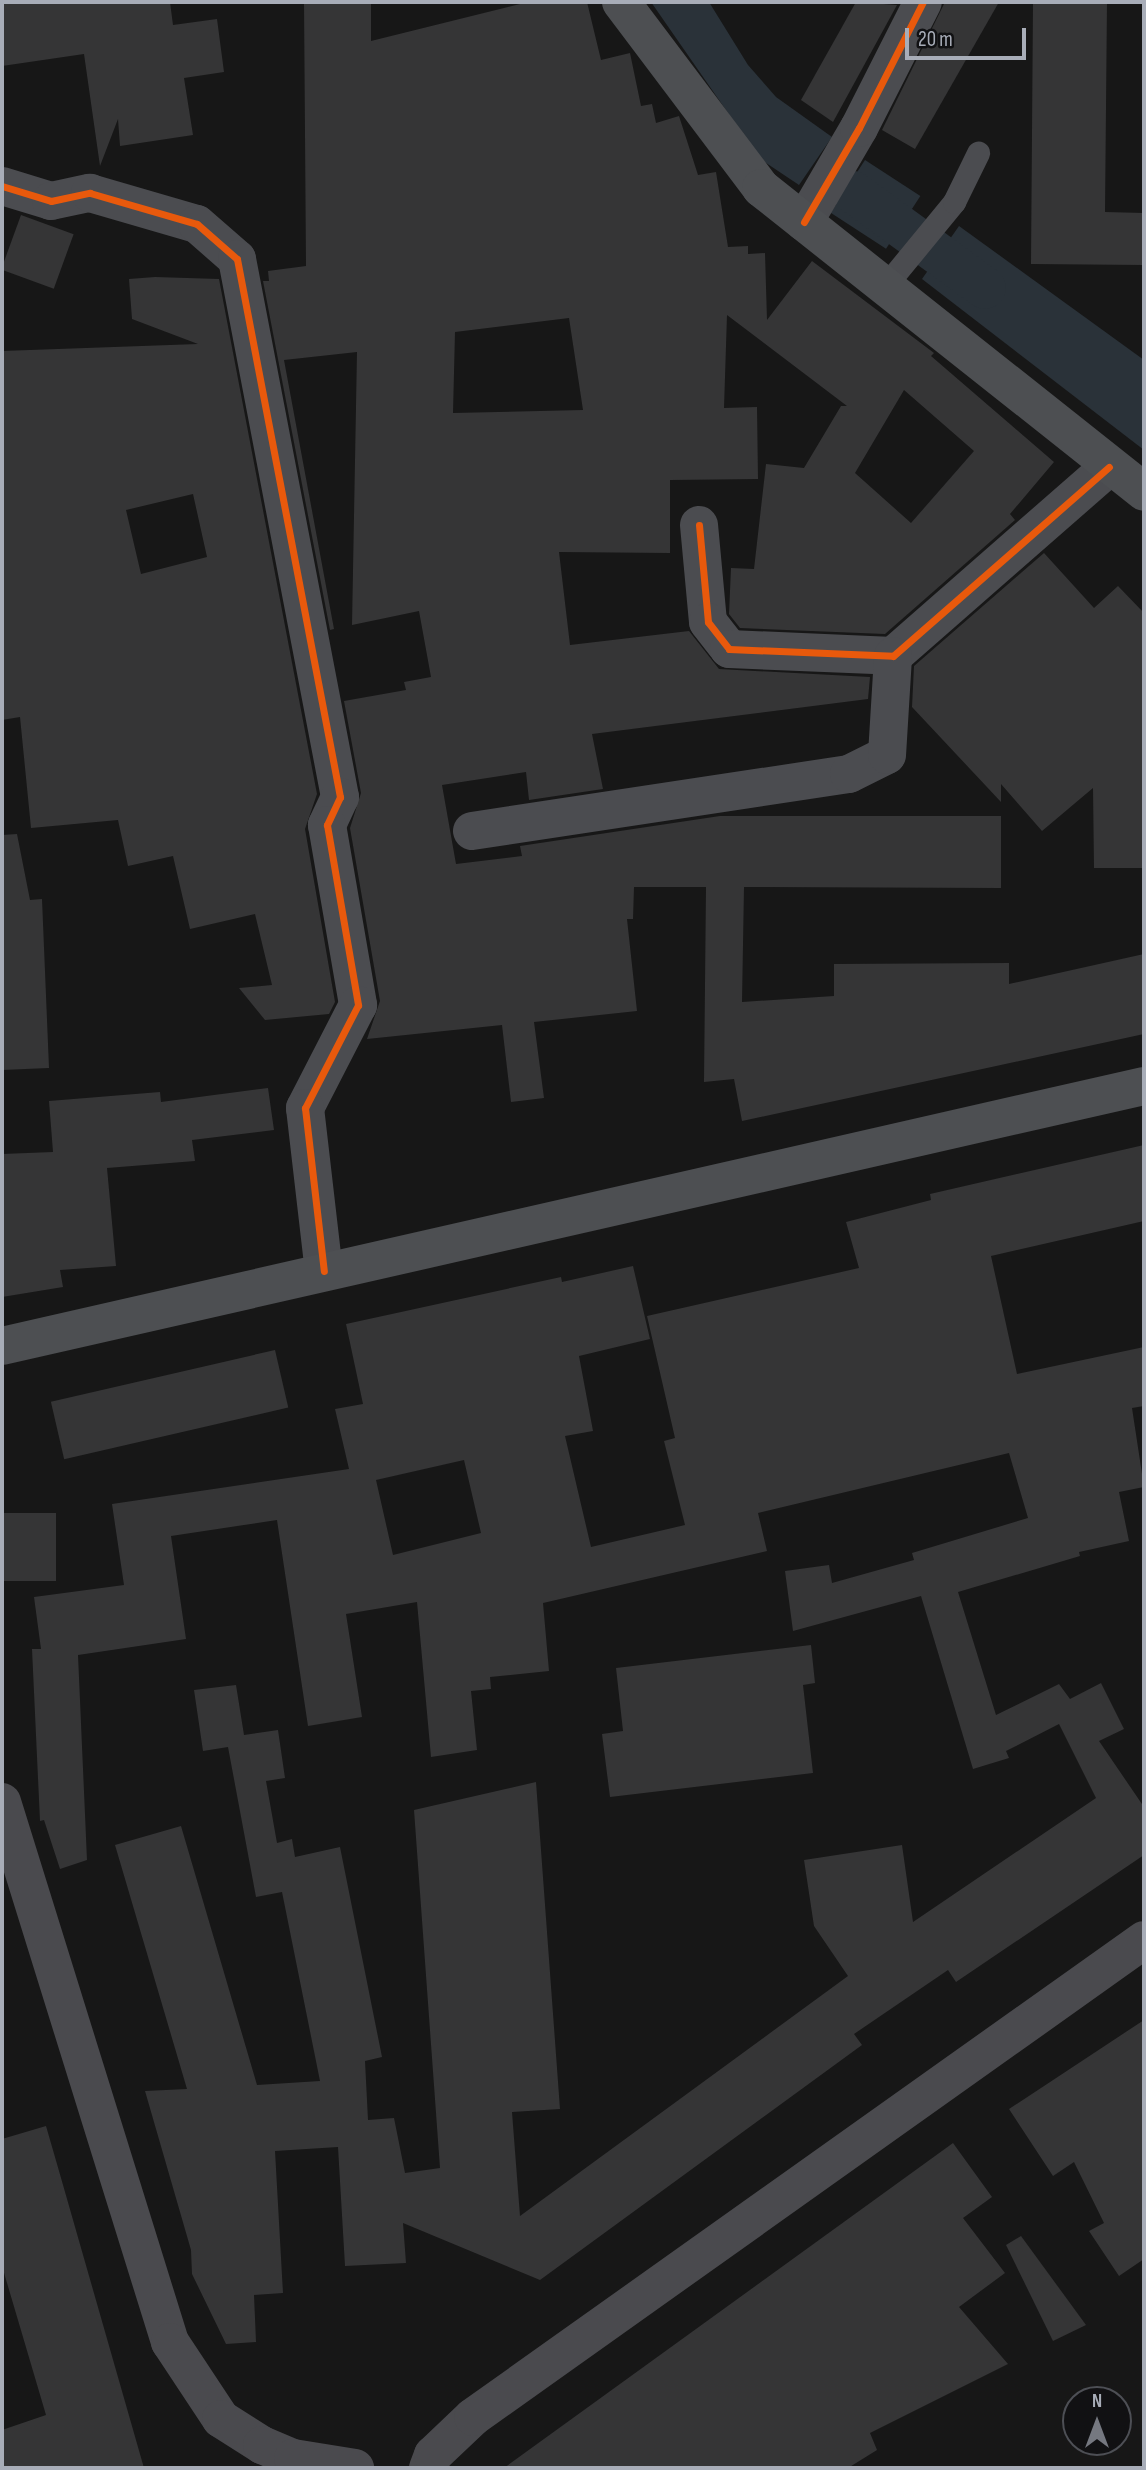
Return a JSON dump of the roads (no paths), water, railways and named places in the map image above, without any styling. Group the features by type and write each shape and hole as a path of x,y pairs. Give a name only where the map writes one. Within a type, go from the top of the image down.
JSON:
{"main road":[{"path":"621,2 761,188 812,210 896,276 1109,467 1144,492"},
{"path":"2,1346 1144,1086"},
{"path":"2,1802 170,2342 221,2419 293,2458 355,2468"},
{"path":"428,2468 433,2455 473,2417 1144,1940"}],"street":[{"path":"812,210 859,128 923,2"},
{"path":"2,186 51,201 89,193 197,224 237,259 340,797 327,825 358,1005 305,1108 324,1271"},
{"path":"699,525 708,622 729,649 893,656 1109,467"},
{"path":"472,831 849,774 887,755 893,656"}],"lane":[{"path":"896,276 954,202 978,153"}],"waterway":[{"path":"853,192 985,288"}]}
